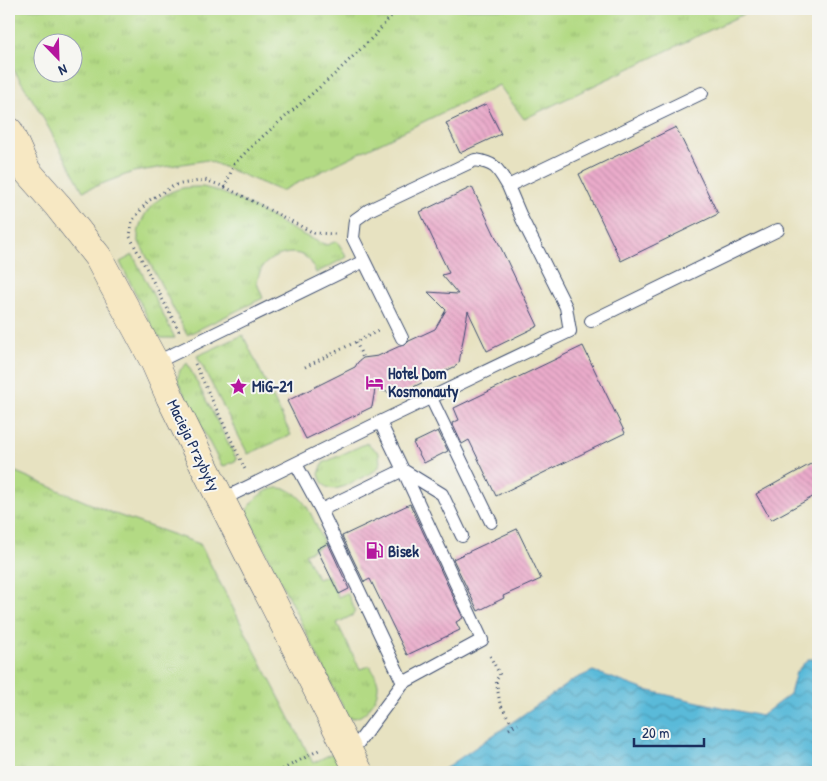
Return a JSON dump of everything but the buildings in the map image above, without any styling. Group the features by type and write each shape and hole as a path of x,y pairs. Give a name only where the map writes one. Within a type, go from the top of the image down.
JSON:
{"street":[{"name":"Macieja Przybyły","path":"9,131 27,170 98,257 155,363 221,500 350,755"}],"lane":[{"path":"508,186 702,93"},
{"path":"221,500 570,331 566,306 522,219 508,186 496,167 486,162 475,160 369,210 355,220 352,238 402,338"},
{"path":"591,321 778,230"},
{"path":"155,363 364,261"},
{"path":"430,398 491,522"},
{"path":"350,755 403,683 482,640 380,422"},
{"path":"296,464 321,510 403,683"},
{"path":"321,510 404,470"},
{"path":"404,470 442,494 462,536"}],"path":[{"path":"224,186 234,164 255,143 336,73 376,34 397,9"},
{"path":"253,485 130,237 132,221 148,201 175,185 205,180 224,186 314,233 337,234 352,238"},
{"path":"305,367 394,322"},
{"path":"356,342 364,358"},
{"path":"482,640 500,675 496,680 500,704 516,726 509,730"},
{"path":"278,772 350,755"}],"green space":[{"path":"9,9 754,9 524,119 499,85 281,191 207,160 133,172 83,191 40,112 9,62"},
{"path":"203,187 235,198 311,239 327,245 337,241 347,257 316,273 311,262 303,256 292,253 279,255 268,261 260,271 257,283 263,298 187,335 138,240 141,222 145,214 158,200 183,188"},
{"path":"133,255 175,338 162,338 156,335 120,262"},
{"path":"243,335 291,435 248,454 197,356"},
{"path":"187,363 237,460 222,467 177,380 180,370"},
{"path":"367,443 379,453 380,464 377,469 339,488 334,489 325,486 319,474 323,463"},
{"path":"9,469 112,513 200,544 313,763 337,751 348,772 9,772"},
{"path":"277,488 287,489 295,494 308,508 324,544 305,554 318,579 328,575 338,597 347,593 355,610 353,615 337,623 360,669 370,666 378,684 378,690 373,702 365,713 360,716 348,717 246,512 259,496"}],"water":[{"path":"808,659 818,659 818,772 440,772 573,680 593,671 645,690 761,716 790,694 796,672"}],"place":[{"name":"Hotel Dom Kosmonauty","path":"374,382"},
{"name":"MiG-21","path":"238,386"},
{"name":"Bisek","path":"374,551"}]}
